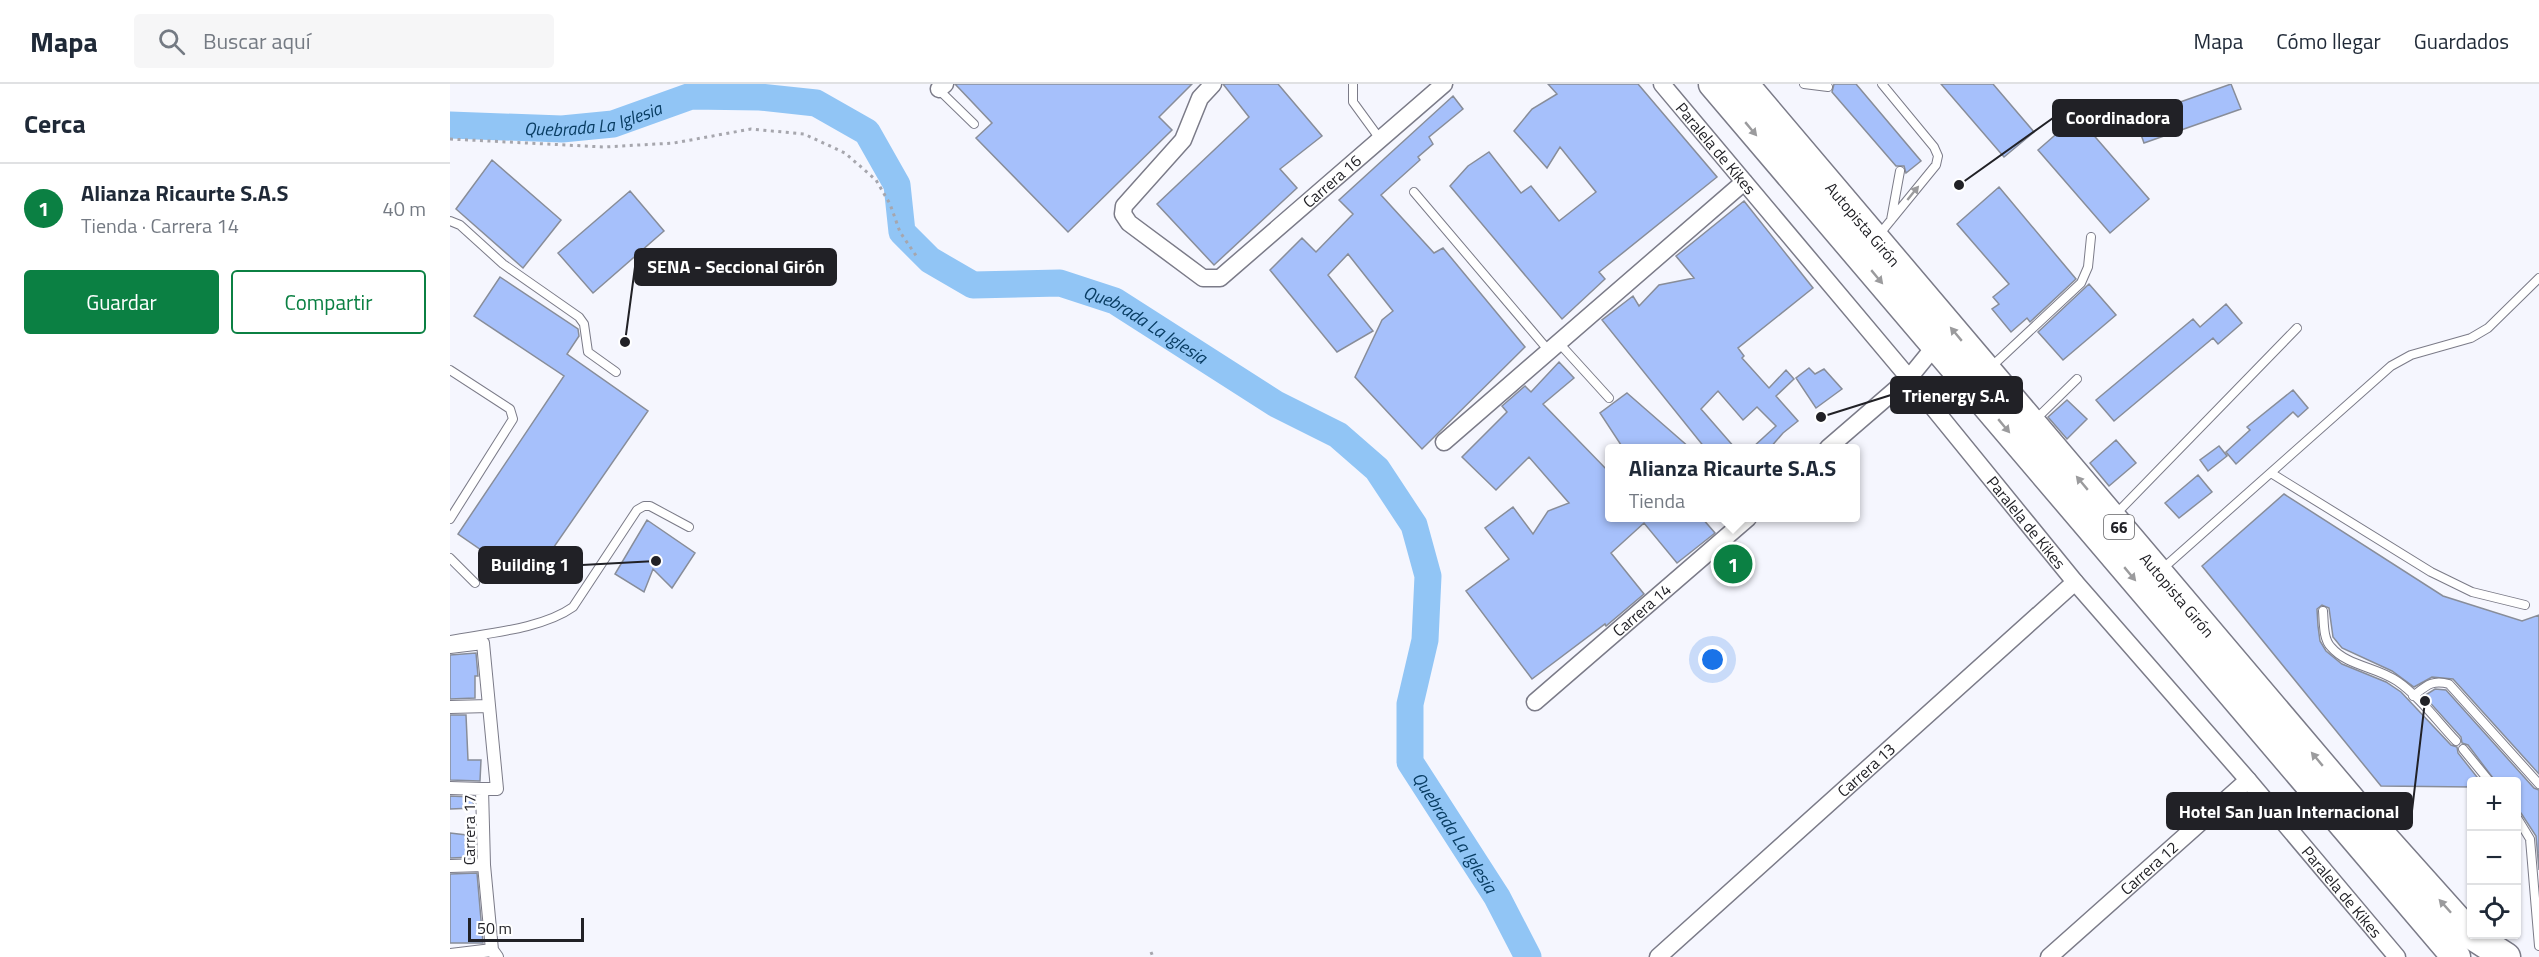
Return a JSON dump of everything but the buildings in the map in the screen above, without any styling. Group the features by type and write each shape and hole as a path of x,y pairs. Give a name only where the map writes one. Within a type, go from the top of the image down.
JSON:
{"highway":[{"name":"Autopista Girón","path":"1713,84 2456,957"},
{"name":"Autopista Girón","path":"1750,86 1883,229 1987,371 2368,820 2462,925 2486,946 2506,957"}],"street":[{"name":"Carrera 16","path":"1214,84 1200,98 1183,140 1124,206 1123,214 1130,223 1203,278 1220,278 1444,84"},
{"name":"Paralela de Kikes","path":"1662,84 1909,378 2075,582 2248,780 2397,957"},
{"path":"1444,442 1744,182"},
{"path":"1833,444 1909,378 1935,346"},
{"name":"Carrera 14","path":"1535,702 1743,522"},
{"name":"Carrera 13","path":"1658,957 2075,582"},
{"name":"Carrera 17","path":"450,647 483,643 497,789 482,789 484,865 495,954"},
{"path":"450,707 489,706"},
{"name":"Carrera 12","path":"2049,957 2248,780"},
{"path":"450,788 482,789"},
{"path":"450,866 484,865"},
{"path":"450,955 495,954"}],"lane":[{"path":"1353,84 1353,102 1380,139"},
{"path":"1804,84 1828,87"},
{"path":"1882,84 1935,147 1938,156 1936,165 1883,229"},
{"path":"939,86 974,124"},
{"path":"1883,229 1900,171"},
{"path":"1413,192 1554,347 1609,398"},
{"path":"450,221 460,225 503,264 579,317 584,324 588,352 616,372"},
{"path":"1987,371 2081,283 2088,267 2091,237"},
{"path":"2158,573 2391,366 2410,355 2471,338 2488,328 2539,278"},
{"path":"2112,519 2297,328"},
{"path":"450,370 510,409 513,419 450,519"},
{"path":"2032,424 2077,380"},
{"path":"2271,473 2431,572 2472,592 2525,605"},
{"path":"450,640 512,628 561,615 567,611 583,593 638,510 644,506 650,506 689,527"},
{"path":"450,558 476,583"},
{"path":"2323,611 2327,642 2331,648 2340,656 2386,674 2399,682 2456,741"},
{"path":"2413,696 2429,683 2438,681 2449,684 2539,784"},
{"path":"2463,749 2486,777"},
{"path":"2521,823 2530,839 2539,946"}],"path":[{"path":"450,139 604,147 674,143 751,129 804,134 845,153 876,180 890,204 900,232 917,257"},
{"path":"1151,952 1153,957"}],"waterway":[{"name":"Quebrada La Iglesia","path":"450,125 562,129 613,124 691,96 760,97 816,103 867,132 897,185 902,232 930,260 973,285 1060,283 1115,301 1276,404 1338,435 1377,469 1414,525 1428,576 1425,640 1410,704 1410,762 1497,897 1528,957"}],"place":[{"name":"Coordinadora","path":"1959,185"},
{"name":"SENA - Seccional Girón","path":"625,342"},
{"name":"Trienergy S.A.","path":"1821,417"},
{"name":"Building 1","path":"656,561"},
{"name":"Alianza Ricaurte S.A.S","path":"1733,564"},
{"name":"Hotel San Juan Internacional","path":"2425,701"}]}
